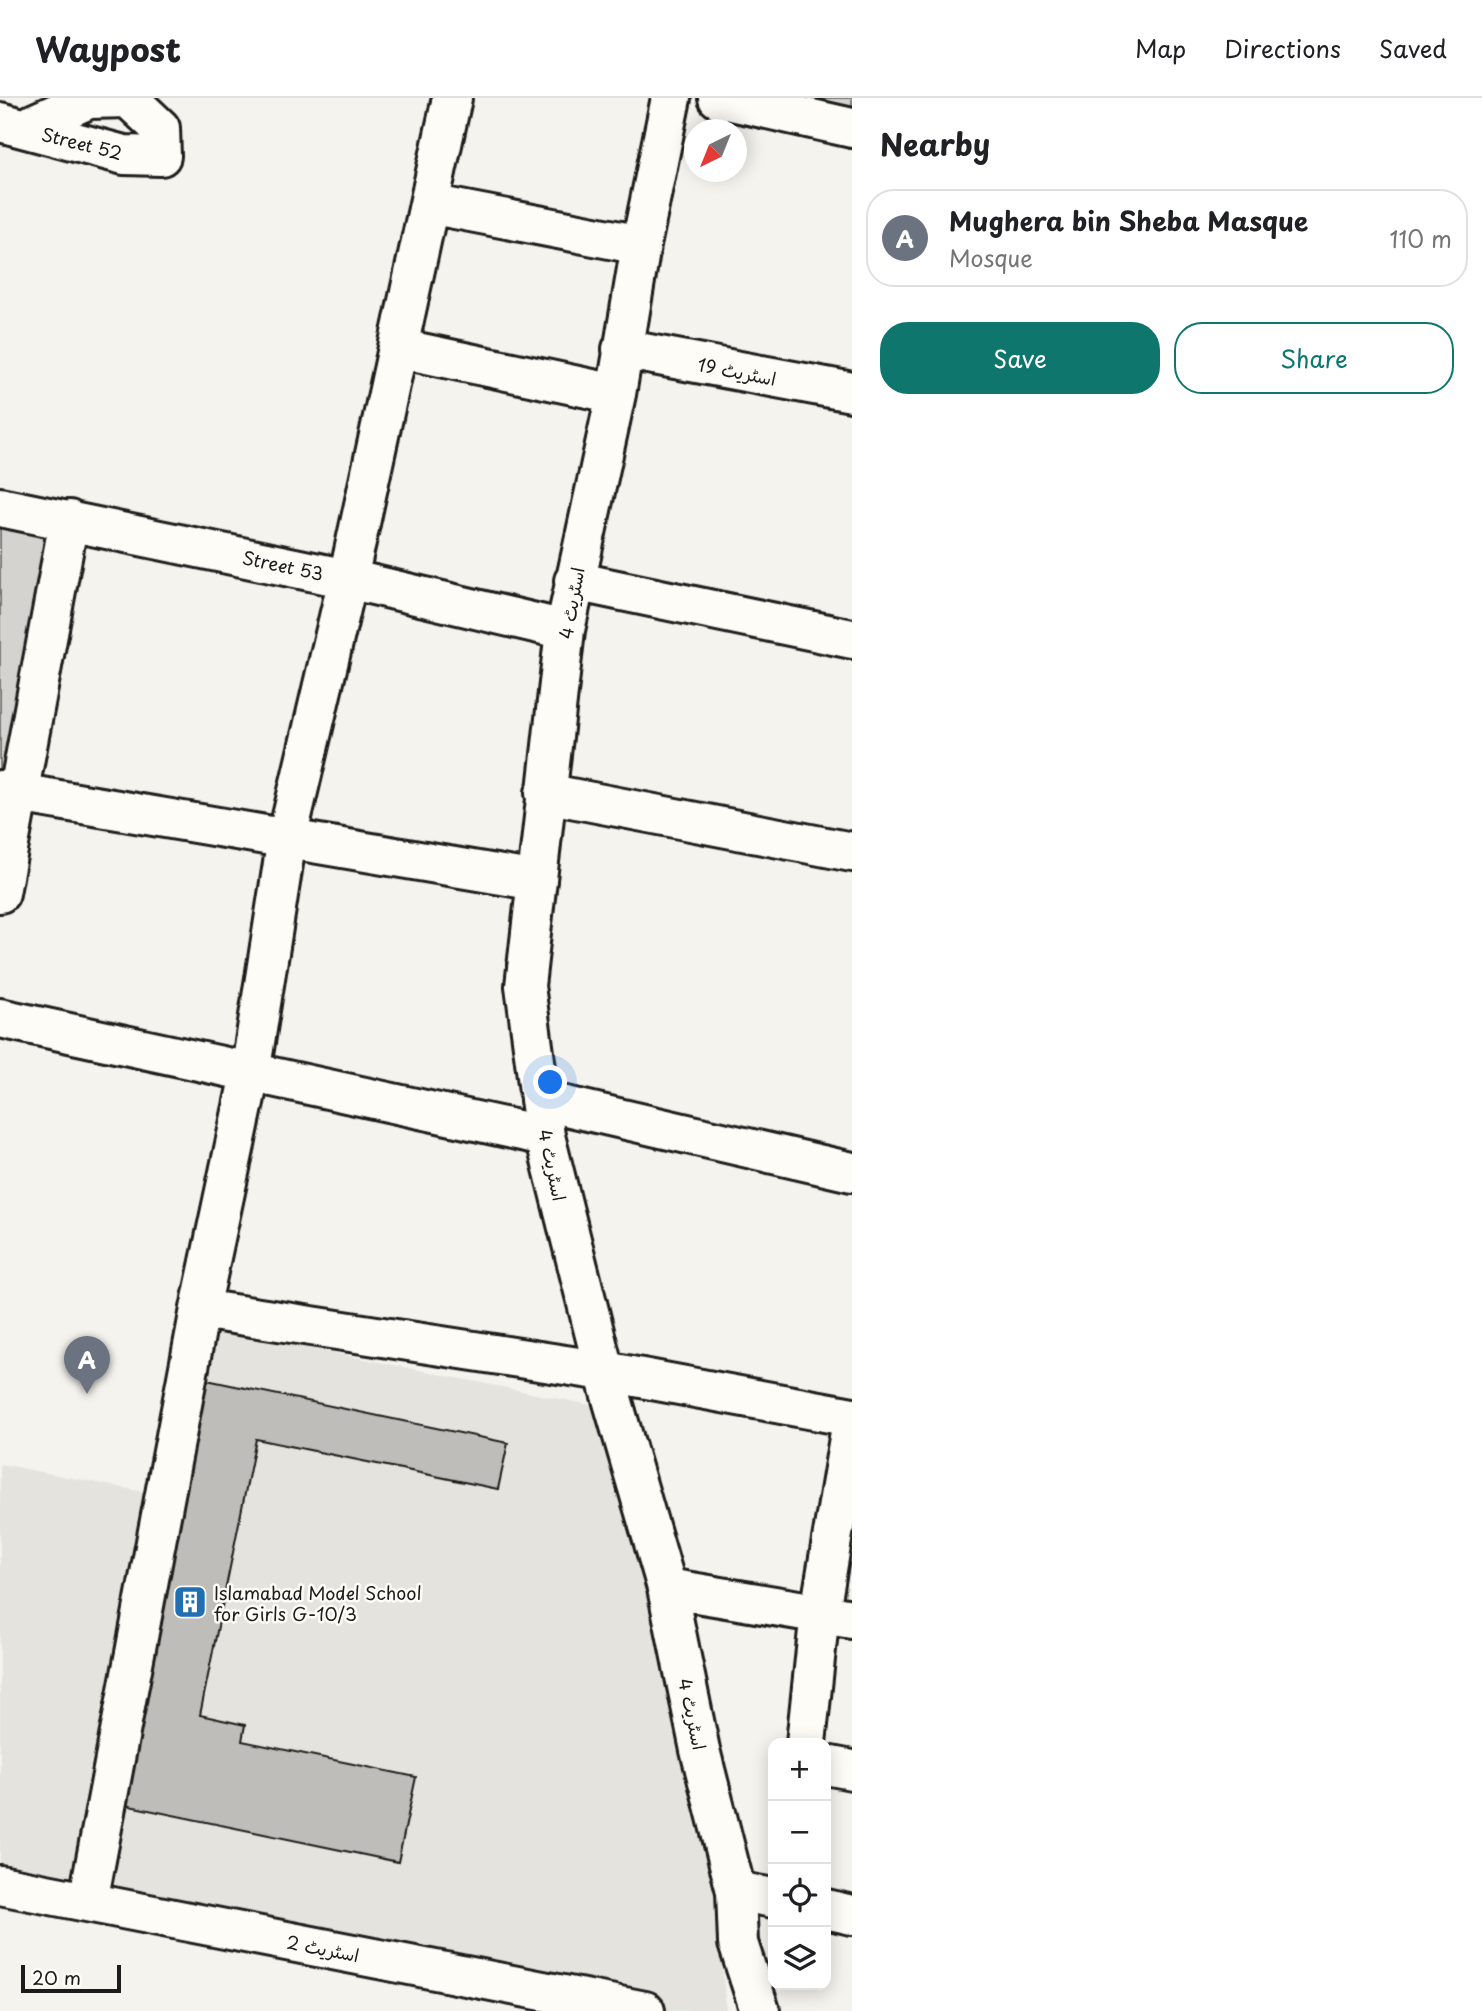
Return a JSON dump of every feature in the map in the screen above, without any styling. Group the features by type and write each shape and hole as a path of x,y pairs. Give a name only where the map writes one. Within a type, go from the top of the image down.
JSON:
{"street":[{"path":"88,1902 200,1309 250,1074 287,838 348,579 452,98"},
{"name":"اسٹریٹ 4","path":"671,98 641,245 616,394 565,630 525,986 542,1118 604,1371 667,1588 700,1750 736,1891 738,1943 760,2011"},
{"path":"718,98 852,128"},
{"path":"429,204 641,245"},
{"path":"398,348 616,394"},
{"name":"اسٹریٹ 19","path":"622,349 852,393"},
{"name":"Street 53","path":"0,507 348,579 565,630"},
{"path":"0,893 10,791 69,520"},
{"path":"574,581 852,639"},
{"path":"10,791 537,881"},
{"path":"545,793 852,852"},
{"path":"0,1018 250,1074 542,1118 852,1172"},
{"path":"200,1309 604,1371 852,1419 836,1616 807,1738"},
{"path":"667,1588 836,1616"},
{"path":"831,1766 852,1770"},
{"name":"اسٹریٹ 2","path":"0,1885 645,2011"},
{"path":"736,1891 768,1897"},
{"path":"831,1910 852,1915"}],"shaded area":[{"path":"742,98 852,98 852,120"},
{"path":"0,516 58,527 0,821"},
{"path":"211,1328 595,1406 647,1579 713,1858 726,2011 581,2011 94,1914"},
{"path":"0,1464 154,1494 71,1915 0,1901"}],"building":[{"name":"Islamabad Model School for Girls G-10/3","path":"202,1379 508,1443 498,1489 256,1439 200,1715 245,1725 242,1741 416,1777 398,1862 115,1803"}],"place":[{"name":"Mughera bin Sheba Masque","path":"87,1394"},
{"name":"Islamabad Model School for Girls G-10/3","path":"190,1602"}]}
